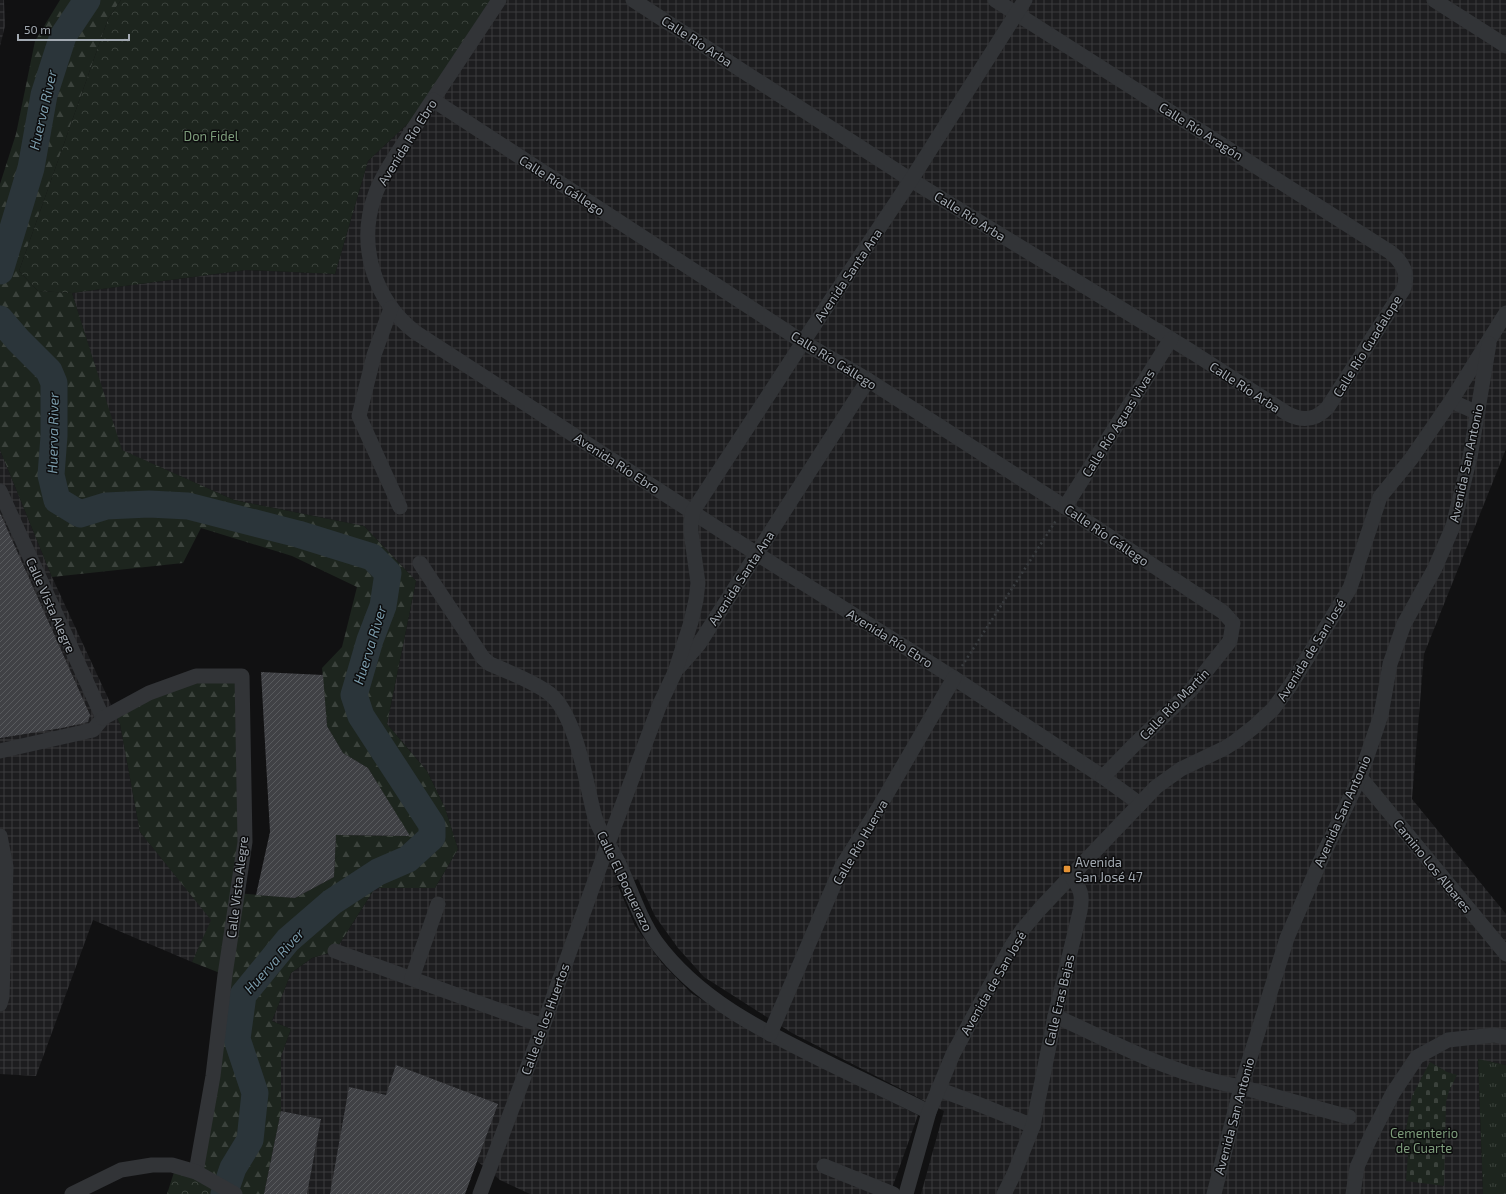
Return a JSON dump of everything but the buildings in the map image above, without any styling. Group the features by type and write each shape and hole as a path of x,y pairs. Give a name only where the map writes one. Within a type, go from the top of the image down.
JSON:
{"street":[{"name":"Avenida Río Ebro","path":"498,0 382,178 374,196 369,216 367,237 372,267 377,283 391,308 406,325 415,332 757,554 954,678 1103,777 1140,804"},
{"name":"Calle Río Arba","path":"633,0 911,180 1171,339 1288,414 1300,419 1312,418"},
{"name":"Calle Río Aragón","path":"995,0 1390,252 1396,256 1403,266"},
{"name":"Avenida Santa Ana","path":"608,843 660,704 675,672 691,622 698,583 691,532 693,512 803,342 911,180 1025,0"},
{"path":"1434,0 1506,46"},
{"name":"Calle Río Gállego","path":"433,100 803,342 868,380 1065,507 1223,612 1233,624"},
{"name":"Calle Río Guadalope","path":"1312,418 1319,415 1328,407 1403,290 1406,278 1403,266"},
{"path":"391,308 374,355 358,416 400,507"},
{"name":"Avenida de San José","path":"906,1194 929,1112 938,1089 953,1054 1011,947 1039,910 1070,876 1140,804 1168,778 1181,769 1225,748 1236,741 1273,709 1290,686 1350,588 1380,497 1411,459 1451,401 1506,313"},
{"name":"Avenida San Antonio","path":"1214,1194 1240,1087 1287,938 1323,855 1360,777 1381,715 1390,664 1404,624 1435,568 1453,526 1470,457 1490,337"},
{"name":"Calle Río Aguas Vivas","path":"1065,507 1171,339"},
{"name":"Avenida Santa Ana","path":"675,672 698,644 868,380"},
{"path":"1451,401 1478,413"},
{"name":"Calle Vista Alegre","path":"0,491 103,718"},
{"name":"Calle El Boquerazo","path":"420,563 483,658 490,664 541,688 550,694 561,706 574,732 596,821 620,866 644,921 668,957 684,974 714,1000 733,1013 770,1034 929,1112"},
{"name":"Calle Río Martín","path":"1103,777 1191,690 1230,641 1233,624"},
{"name":"Calle Vista Alegre","path":"0,751 93,730 103,718 149,693 196,676 242,676 245,842 225,975 213,1076 196,1172"},
{"name":"Calle Río Huerva","path":"770,1034 842,866 878,809 954,678"},
{"name":"Camino Los Albares","path":"1360,777 1506,954"},
{"path":"0,836 6,867 1,999"},
{"name":"Calle de los Huertos","path":"480,1194 543,1026 608,843"},
{"name":"Calle Eras Bajas","path":"1004,1194 1014,1174 1033,1126 1055,1016 1082,898 1080,891 1070,876"},
{"path":"412,978 438,904"},
{"path":"335,951 543,1026"},
{"path":"1055,1016 1172,1068 1227,1085 1240,1087 1349,1117"},
{"path":"1353,1194 1358,1167 1372,1134 1394,1093 1417,1057 1448,1040 1494,1035 1506,1037"},
{"path":"938,1089 1033,1126"},
{"path":"72,1194 99,1188 121,1170 152,1165 172,1165 196,1172 235,1194"},
{"path":"824,1166 893,1194"}],"path":[{"path":"954,678 1065,507"}],"shaded area":[{"path":"0,0 4,0 5,26 0,46"},
{"path":"499,0 1506,0 1506,449 1424,654 1412,799 1506,914 1506,1065 1478,1060 1483,1194 921,1194 944,1111 792,1033 704,977 678,948 655,916 638,879 608,888 618,886 635,926 662,963 691,993 773,1043 918,1115 890,1194 530,1194 500,1180 477,1161 465,1194 307,1194 321,1119 281,1111 281,1056 291,1029 272,1021 291,973 312,958 335,951 375,888 435,888 458,849 445,808 427,771 387,724 416,581 364,526 234,500 121,450 72,293 246,270 335,274 368,161 433,100"},
{"path":"0,450 52,577 120,724 140,832 212,920 192,962 93,920 36,1076 0,1074"}],"green space":[{"path":"60,0 121,0 108,19 19,271 38,291 72,293 122,450 234,500 364,526 416,581 387,724 427,771 445,808 458,849 435,888 375,888 335,951 312,958 291,973 272,1021 291,1029 281,1056 281,1111 264,1194 235,1194 196,1172 225,975 192,962 211,920 140,832 120,724 114,712 196,676 242,676 237,893 295,898 334,877 336,835 409,836 368,768 343,753 327,726 322,668 342,647 357,587 292,556 201,528 183,563 52,577 0,450 0,184 16,134 35,41"},
{"name":"Don Fidel","path":"121,0 499,0 433,100 368,161 335,274 246,270 72,293 38,291 19,271 108,19"},
{"path":"1478,1059 1506,1065 1506,1194 1483,1194"},
{"name":"Cementerio de Cuarte","path":"1430,1062 1447,1072 1457,1075 1449,1091 1446,1102 1444,1186 1406,1181 1408,1154 1402,1152 1412,1096"},
{"path":"176,1166 235,1194 167,1194"}],"waterway":[{"name":"Huerva River","path":"0,271 31,168 44,95 63,36 87,0"},
{"name":"Huerva River","path":"0,319 18,340 49,371 54,383 54,436 51,475 57,500 80,514 106,506 149,504 188,506 298,534 372,557 388,573 383,606 370,640 354,695 361,716 432,825 432,837 408,859 378,872 332,902 288,940 243,995 237,1039 255,1093 250,1140 233,1168 224,1194"}],"place":[{"name":"Avenida San José 47","path":"1067,869"}]}
